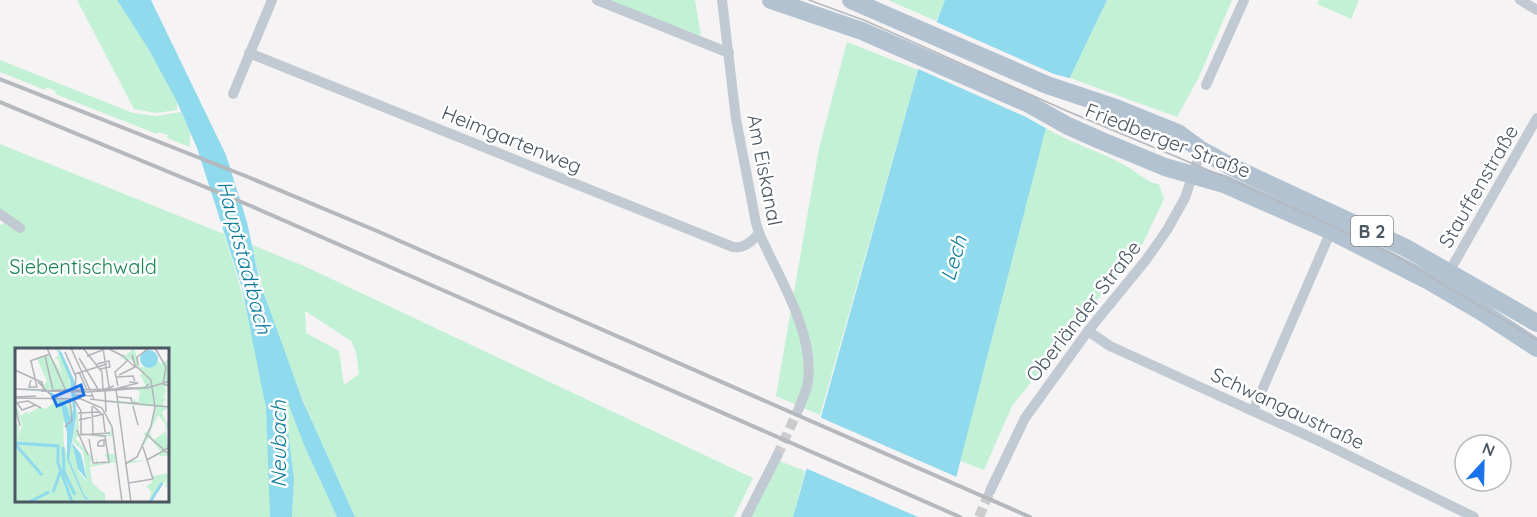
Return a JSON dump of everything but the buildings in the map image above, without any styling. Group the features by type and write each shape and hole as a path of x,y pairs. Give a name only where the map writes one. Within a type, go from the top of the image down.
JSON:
{"main road":[{"name":"Friedberger Straße","path":"771,0 862,31 1027,103 1068,126 1102,141 1193,176 1224,184 1331,231 1429,281 1537,348"},
{"name":"Friedberger Straße","path":"851,0 1047,85 1116,108 1178,134 1232,167 1368,230 1449,272 1537,323"}],"street":[{"path":"233,94 272,0"},
{"path":"597,0 729,53"},
{"name":"Am Eiskanal","path":"722,0 737,130 749,195 759,233 801,322 805,340 808,356 808,383 799,408"},
{"path":"1206,85 1244,0"},
{"path":"1520,0 1537,10"},
{"name":"Heimgartenweg","path":"249,52 733,247 740,248 752,241 759,233"},
{"name":"Stauffenstraße","path":"1449,272 1537,118"},
{"name":"Oberländer Straße","path":"990,491 1024,418 1088,331 1159,242 1185,198 1201,150"},
{"path":"0,213 20,228"},
{"path":"1253,411 1331,231"},
{"name":"Schwangaustraße","path":"1088,331 1110,346 1253,411 1474,517"},
{"path":"746,517 777,456"}],"green space":[{"path":"77,0 117,0 149,50 177,102 177,110 156,113 134,109"},
{"path":"606,0 695,0 701,36"},
{"path":"888,0 945,0 936,21"},
{"path":"1107,0 1232,0 1199,77 1177,117 1070,78"},
{"path":"1319,0 1359,0 1351,19 1317,4"},
{"path":"847,42 918,70 820,415 776,396 819,148"},
{"path":"0,60 133,113 156,116 181,112 190,132 190,147 167,138 168,135 158,132 157,134 55,94 56,91 46,87 45,90 0,72"},
{"path":"1046,128 1159,184 1164,199 1143,243 1012,406 984,470 960,461"},
{"name":"Siebentischwald","path":"0,144 224,234 253,337 266,410 270,447 270,517 0,517 0,225 10,221 0,214"},
{"path":"252,245 304,266 753,478 734,517 355,517 296,384 261,280","holes":["305,311 351,341 356,352 359,374 344,385 339,351 306,333"]},
{"path":"288,403 304,445 337,517 292,517 294,479 285,404"},
{"path":"777,460 805,471 793,517 750,517"}],"water":[{"path":"117,0 151,0 226,155 247,222 260,283 302,399 355,517 337,517 304,445 288,403 285,404 294,479 292,517 270,517 266,408 242,288 197,148 177,102 149,50"},
{"name":"Lech","path":"945,0 1107,0 1046,128 946,517 793,517 918,70"}],"pier":[{"path":"934,21 1054,74 1073,79 1049,130 1026,117 916,68"},
{"path":"817,416 959,478 949,517 918,517 803,467"}],"tunnel":[{"path":"777,456 799,408"},
{"path":"979,517 990,491"}],"tram line":[{"path":"809,0 866,21 1328,224 1394,255 1537,340"}],"railway":[{"path":"0,79 248,177 377,231 1030,517"},
{"path":"0,102 251,206 960,517"}],"water label":[{"name":"Hauptstadtbach","path":"245,257"},
{"name":"Neubach","path":"278,444"}]}
